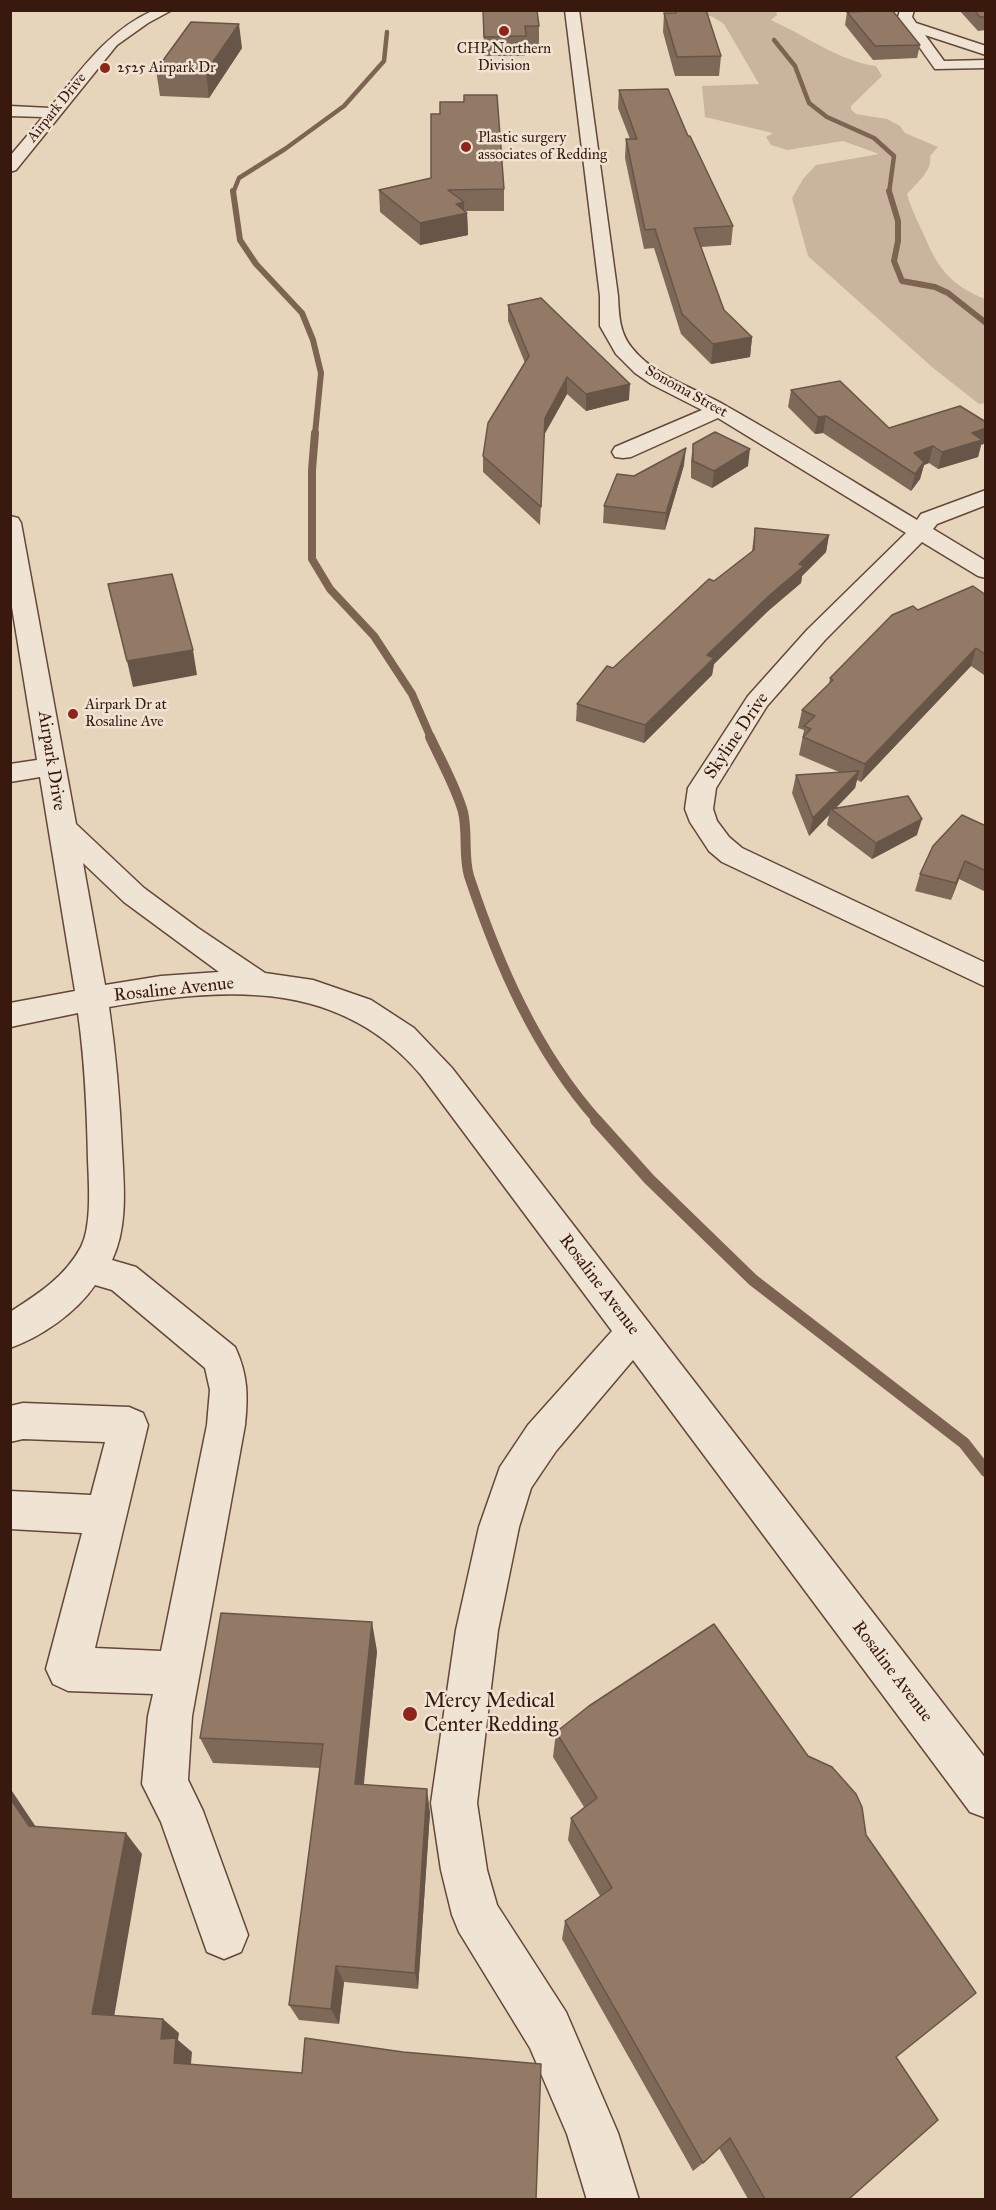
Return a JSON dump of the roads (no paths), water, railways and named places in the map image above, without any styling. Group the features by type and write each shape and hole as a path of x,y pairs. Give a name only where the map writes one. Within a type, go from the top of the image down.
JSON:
{"street":[{"name":"Airpark Drive","path":"10,168 112,42 143,20 166,10"},
{"name":"Sonoma Street","path":"572,10 609,296 610,326 623,350 642,369 658,380 719,410 986,571"},
{"path":"907,10 905,16 940,66 986,64"},
{"path":"911,26 986,51"},
{"path":"10,111 54,112"},
{"path":"623,452 719,410"},
{"name":"Skyline Drive","path":"986,497 929,519 906,548 816,635 757,702 702,788 699,809 710,833 732,855 986,976"},
{"name":"Airpark Drive","path":"10,524 92,999 102,1070 107,1204 99,1250 87,1268 59,1300 10,1332"},
{"path":"10,773 53,766"},
{"path":"62,827 134,895 187,935 258,983"},
{"name":"Rosaline Avenue","path":"10,1015 155,988 217,982 258,983 303,989 348,1004 385,1023 416,1048 441,1077 986,1796"},
{"path":"87,1268 123,1278 222,1359 229,1390 226,1425 170,1716 165,1784 180,1811 224,1935"},
{"path":"613,2199 592,2133 548,2030 476,1915 464,1870 454,1803 477,1630 499,1527 514,1480 542,1438 634,1332"},
{"path":"10,1424 23,1421 129,1425 68,1669 178,1673"},
{"path":"10,1510 106,1515"}],"waterway":[{"path":"233,192 239,178 285,149 344,106 384,61 387,32"},
{"path":"774,40 795,66 809,103 827,117 874,138 894,156 889,192"},
{"path":"233,192 240,240 256,264 302,313 313,340 321,373 315,434"},
{"path":"889,192 898,221 898,241 894,261 902,281 935,287 948,293 986,323"},
{"path":"315,433 312,470 312,559 330,589 374,636 412,694 431,738"},
{"path":"430,737 463,812 469,876 506,974 556,1066 598,1121"},
{"path":"596,1120 649,1179 753,1280 964,1443 986,1471"}],"place":[{"name":"CHP Northern Division","path":"504,31"},
{"name":"2525 Airpark Dr","path":"105,68"},
{"name":"Plastic surgery associates of Redding","path":"466,147"},
{"name":"Airpark Dr at Rosaline Ave","path":"73,714"},
{"name":"Mercy Medical Center Redding","path":"410,1714"}]}
